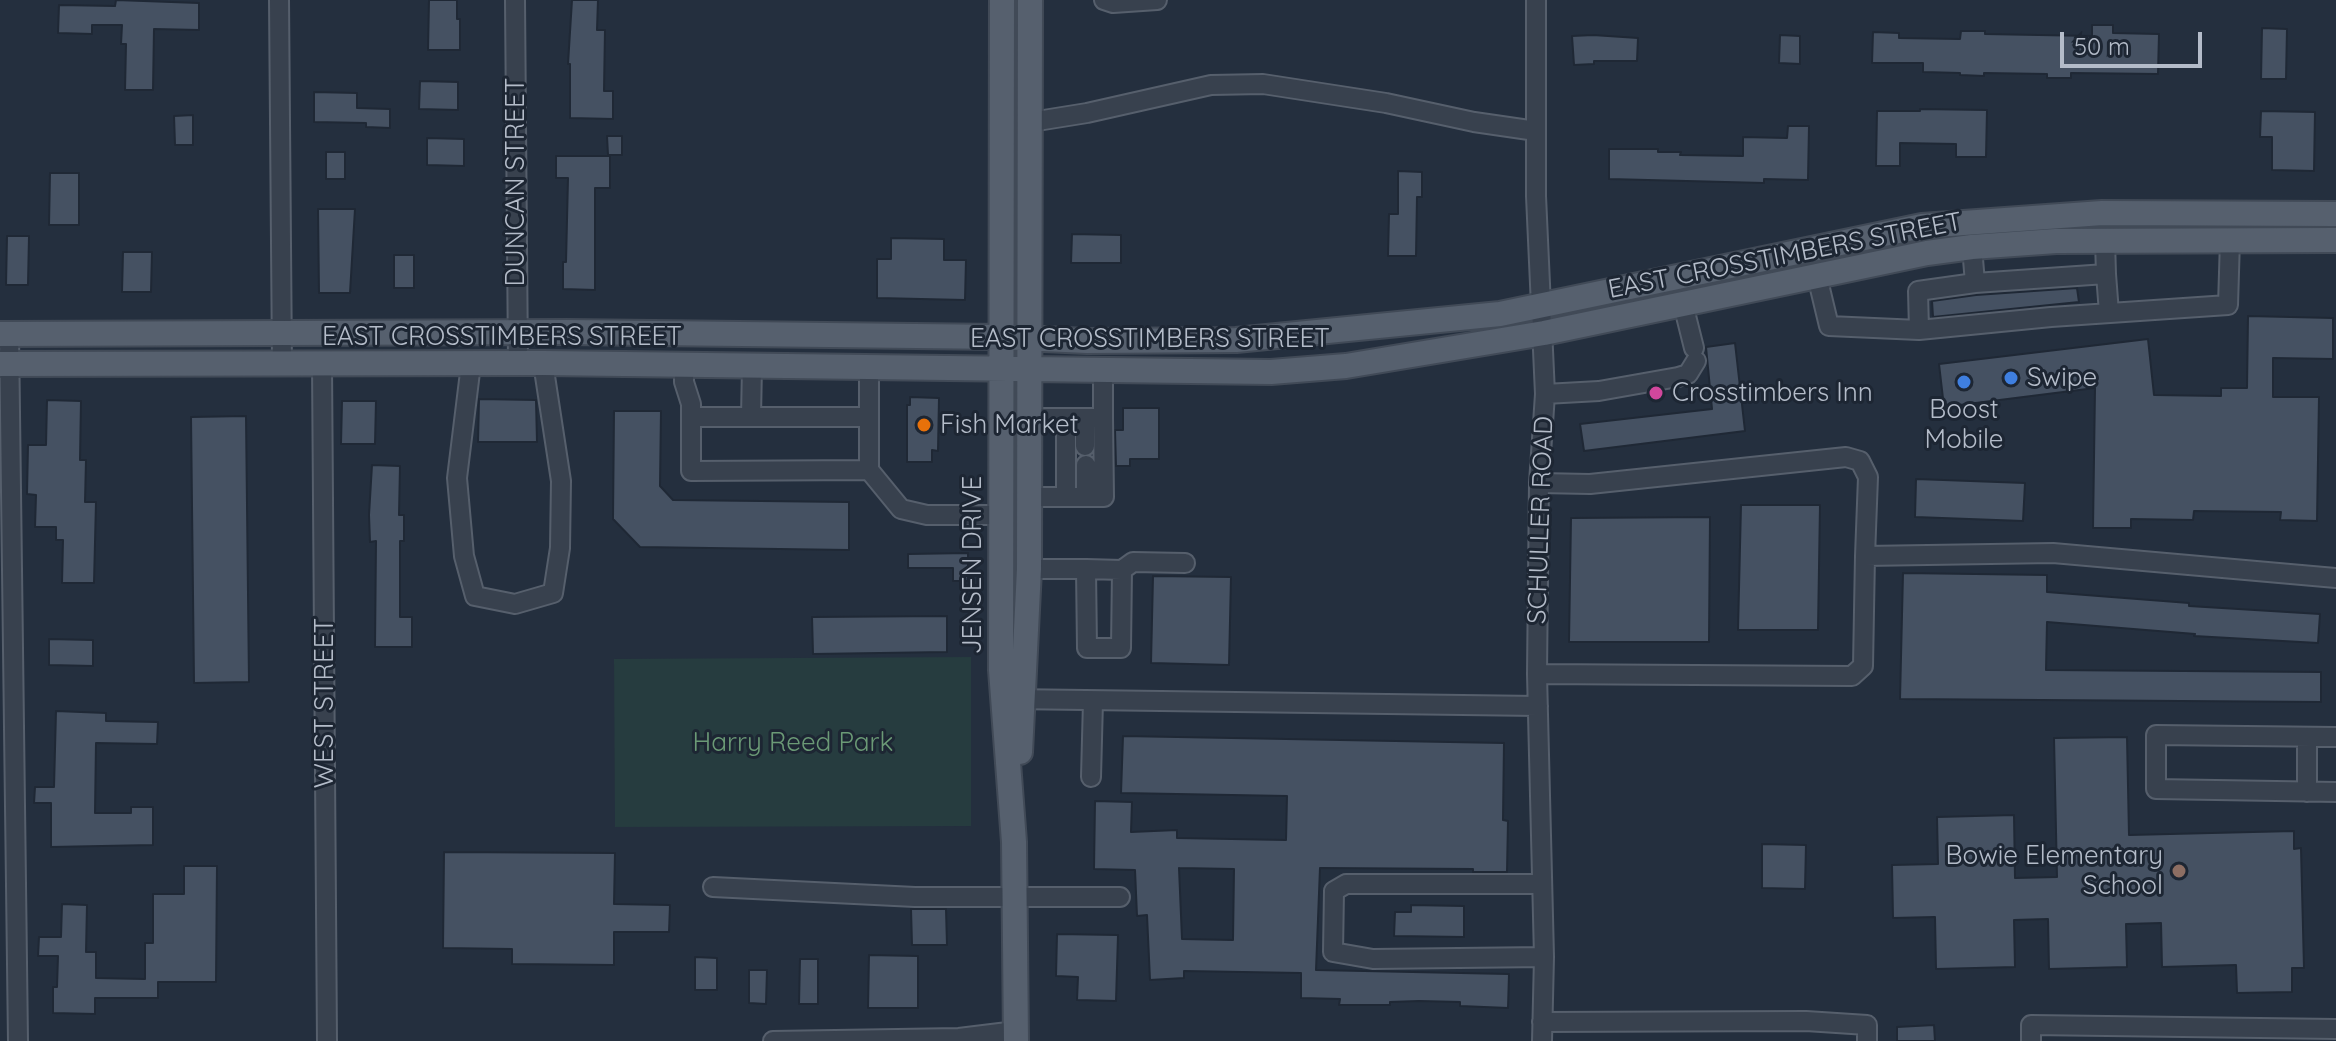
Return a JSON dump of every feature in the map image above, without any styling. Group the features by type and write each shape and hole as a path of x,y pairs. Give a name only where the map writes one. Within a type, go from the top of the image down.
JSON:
{"main road":[{"name":"JENSEN DRIVE","path":"1002,0 1001,515 1013,699 1016,1036"},
{"name":"JENSEN DRIVE","path":"1013,699 1029,569 1030,0"},
{"path":"1002,41 1031,42"},
{"name":"EAST CROSSTIMBERS STREET","path":"5,334 518,332 1002,337 1087,341 1236,340 1486,316 1922,226 2102,213 2336,214"},
{"path":"2102,213 2105,241"},
{"name":"EAST CROSSTIMBERS STREET","path":"5,364 543,363 1271,372 1338,366 1544,333 1927,253 1972,247 2105,241 2336,240"},
{"path":"1809,249 1817,276"},
{"path":"1338,366 1340,331"},
{"path":"684,333 684,365"}],"street":[{"path":"279,0 282,365"},
{"name":"DUNCAN STREET","path":"515,0 518,364"},
{"path":"1104,0 1113,3 1157,0"},
{"name":"SCHULLER ROAD","path":"1536,0 1536,196 1545,394 1539,483 1537,674 1544,957 1542,1032"},
{"path":"1031,122 1087,113 1211,85 1263,84 1536,131"},
{"path":"1817,276 1829,326 1919,330 2228,305 2230,240"},
{"path":"2105,241 2109,313"},
{"path":"1972,247 1975,283"},
{"path":"1919,330 1918,291 1975,283 2106,274"},
{"path":"1545,394 1599,391 1688,374 1695,354 1683,304"},
{"path":"5,334 6,584 18,1041"},
{"path":"471,364 457,478 464,556 475,596 515,604 553,593 560,548 561,481 543,363"},
{"name":"WEST STREET","path":"322,365 327,1041"},
{"path":"684,365 684,382 691,404 691,471 869,470"},
{"path":"751,417 752,366"},
{"path":"869,368 869,470 901,509 927,515 1001,515"},
{"path":"1066,497 1085,418 1103,369"},
{"path":"691,417 869,417"},
{"path":"1029,418 1085,418"},
{"path":"1085,418 1085,446"},
{"path":"1029,497 1104,497 1085,418"},
{"path":"1537,674 1852,676 1863,666 1868,477 1860,461 1846,457 1642,480 1590,484 1539,483"},
{"path":"1086,465 1086,497"},
{"path":"1865,556 2053,553 2336,578"},
{"path":"1029,569 1122,570 1133,562 1185,563"},
{"path":"1086,569 1087,648 1121,648 1122,570"},
{"path":"1013,699 1538,706"},
{"path":"1091,777 1093,701"},
{"path":"2336,737 2156,735 2156,789 2336,792"},
{"path":"2307,737 2307,792"},
{"path":"1542,884 1346,884 1334,891 1333,952 1373,959 1544,957"},
{"path":"713,887 915,897 1120,897"},
{"path":"1542,1032 1806,1021 1867,1025 1867,1041"},
{"path":"2031,1041 2031,1025 2336,1029"},
{"path":"773,1041 1016,1036"}],"green space":[{"name":"Harry Reed Park","path":"971,657 971,826 615,827 614,659"}],"building":[{"path":"116,0 199,3 199,30 154,29 153,90 125,90 126,44 121,44 122,25 92,25 92,34 58,33 59,5 115,6"},
{"path":"429,0 457,0 460,50 428,50"},
{"path":"572,0 598,0 597,30 605,30 604,91 613,91 613,119 570,118 568,64"},
{"path":"2092,25 2113,25 2113,33 2159,34 2158,74 2071,73 2071,78 2047,78 2047,74 1984,73 1984,76 1923,72 1923,63 1872,63 1873,32 1899,33 1899,38 1960,39 1961,31 2092,36"},
{"path":"2262,28 2287,29 2286,79 2261,79"},
{"path":"1780,35 1800,36 1800,64 1779,63"},
{"path":"1572,36 1638,38 1637,61 1594,61 1594,64 1574,65"},
{"path":"420,81 458,82 458,110 419,109"},
{"path":"314,92 357,93 357,108 390,109 390,128 366,127 366,123 314,122"},
{"path":"1987,110 1986,157 1956,157 1956,144 1900,143 1900,166 1876,166 1877,111"},
{"path":"2261,111 2315,112 2314,171 2272,170 2272,137 2260,137"},
{"path":"193,115 193,145 175,145 174,116"},
{"path":"1788,126 1809,126 1808,180 1764,179 1764,183 1609,179 1609,149 1658,149 1658,152 1681,152 1680,155 1743,156 1743,137 1787,138"},
{"path":"607,136 622,136 622,155 608,155"},
{"path":"427,138 464,139 464,166 427,165"},
{"path":"326,152 345,152 345,179 326,179"},
{"path":"556,156 610,156 610,188 595,188 595,290 563,289 568,178 556,178"},
{"path":"1398,171 1422,172 1422,197 1417,197 1416,256 1388,256 1389,214 1398,214"},
{"path":"50,173 79,173 79,225 49,225"},
{"path":"318,209 355,209 350,293 319,293"},
{"path":"1072,234 1121,235 1121,263 1071,263"},
{"path":"7,236 29,236 28,285 6,285"},
{"path":"891,238 944,239 944,260 966,260 965,300 877,298 877,259 891,259"},
{"path":"123,252 152,252 151,292 122,292"},
{"path":"394,255 414,255 414,288 394,288"},
{"name":"Swipe","path":"2077,288 2079,302 1933,317 1932,301"},
{"path":"2248,316 2333,318 2333,359 2273,358 2273,397 2319,397 2317,521 2280,520 2281,512 2194,511 2193,520 2131,519 2131,528 2093,528 2095,388 1944,407 1939,364 2148,339 2154,395 2221,396 2221,388 2247,388"},
{"path":"1735,343 1745,431 1584,451 1580,424 1712,409 1706,347"},
{"name":"Fish Market","path":"910,397 939,398 938,451 932,450 932,462 907,462 907,405 910,405"},
{"path":"479,399 536,400 537,442 478,442"},
{"path":"47,400 81,401 80,460 86,460 85,502 96,502 94,583 62,583 63,540 56,540 56,527 35,527 36,495 27,494 28,445 46,445"},
{"path":"342,401 376,401 375,444 341,444"},
{"path":"1123,408 1159,408 1159,459 1130,459 1130,466 1116,466 1115,430 1123,430"},
{"path":"614,411 661,411 660,486 673,500 849,502 849,550 640,547 613,519"},
{"path":"246,416 249,682 194,683 191,417"},
{"path":"372,465 400,466 399,515 404,515 404,541 400,541 400,617 412,617 412,647 375,647 376,541 370,542 369,515"},
{"path":"1916,479 2025,483 2023,521 1915,517"},
{"path":"1741,505 1820,505 1818,630 1738,630"},
{"path":"1710,517 1709,642 1569,642 1571,518"},
{"path":"968,553 968,581 953,581 953,568 908,568 908,554"},
{"path":"1903,573 2047,575 2047,592 2189,603 2189,606 2320,614 2318,643 2194,636 2047,622 2046,670 2321,672 2321,702 1900,699"},
{"path":"1153,576 1231,577 1229,665 1151,663"},
{"path":"947,616 947,652 813,654 812,617"},
{"path":"49,639 93,640 93,666 49,665"},
{"path":"56,711 106,713 106,721 158,722 157,744 96,743 95,813 131,813 131,807 153,807 153,845 51,847 51,803 34,803 35,787 54,787"},
{"path":"1123,736 1504,743 1503,820 1508,821 1507,872 1320,868 1316,970 1509,974 1508,1008 1419,1001 1390,1002 1390,1005 1339,1005 1340,999 1301,998 1301,973 1184,971 1184,978 1150,980 1147,915 1137,916 1135,870 1094,869 1095,801 1132,802 1131,832 1177,830 1177,838 1286,840 1287,796 1121,793","holes":["1179,868 1234,869 1233,940 1182,939"]},
{"name":"Bowie Elementary School","path":"2127,737 2129,835 2294,831 2294,849 2301,848 2304,968 2292,968 2292,992 2237,993 2236,965 2162,967 2161,923 2126,924 2127,967 2049,969 2048,919 2014,920 2015,967 1936,969 1935,917 1893,918 1892,865 1938,864 1937,817 2014,815 2015,878 2057,877 2054,738"},
{"path":"1762,844 1806,845 1805,889 1762,888"},
{"path":"444,852 615,853 614,904 670,905 669,932 614,932 614,965 512,964 512,949 443,948"},
{"path":"184,866 217,866 216,982 158,982 158,998 95,998 95,1014 53,1013 58,956 38,956 39,937 61,937 62,904 87,905 86,952 96,952 96,978 145,979 145,943 153,943 153,894 184,894"},
{"path":"1411,905 1464,906 1464,937 1394,936 1395,912 1411,912"},
{"path":"911,909 946,909 947,945 912,945"},
{"path":"1057,934 1118,935 1116,1001 1077,1000 1078,977 1056,976"},
{"path":"869,955 918,956 918,1008 868,1008"},
{"path":"695,957 717,958 717,990 695,990"},
{"path":"800,959 818,959 818,1004 799,1004"},
{"path":"749,970 767,970 766,1004 749,1003"},
{"path":"1934,1025 1935,1041 1897,1041 1897,1027"}],"place":[{"name":"Swipe","path":"2011,378"},
{"name":"Boost Mobile","path":"1964,382"},
{"name":"Crosstimbers Inn","path":"1656,393"},
{"name":"Fish Market","path":"924,425"},
{"name":"Bowie Elementary School","path":"2179,871"}]}
